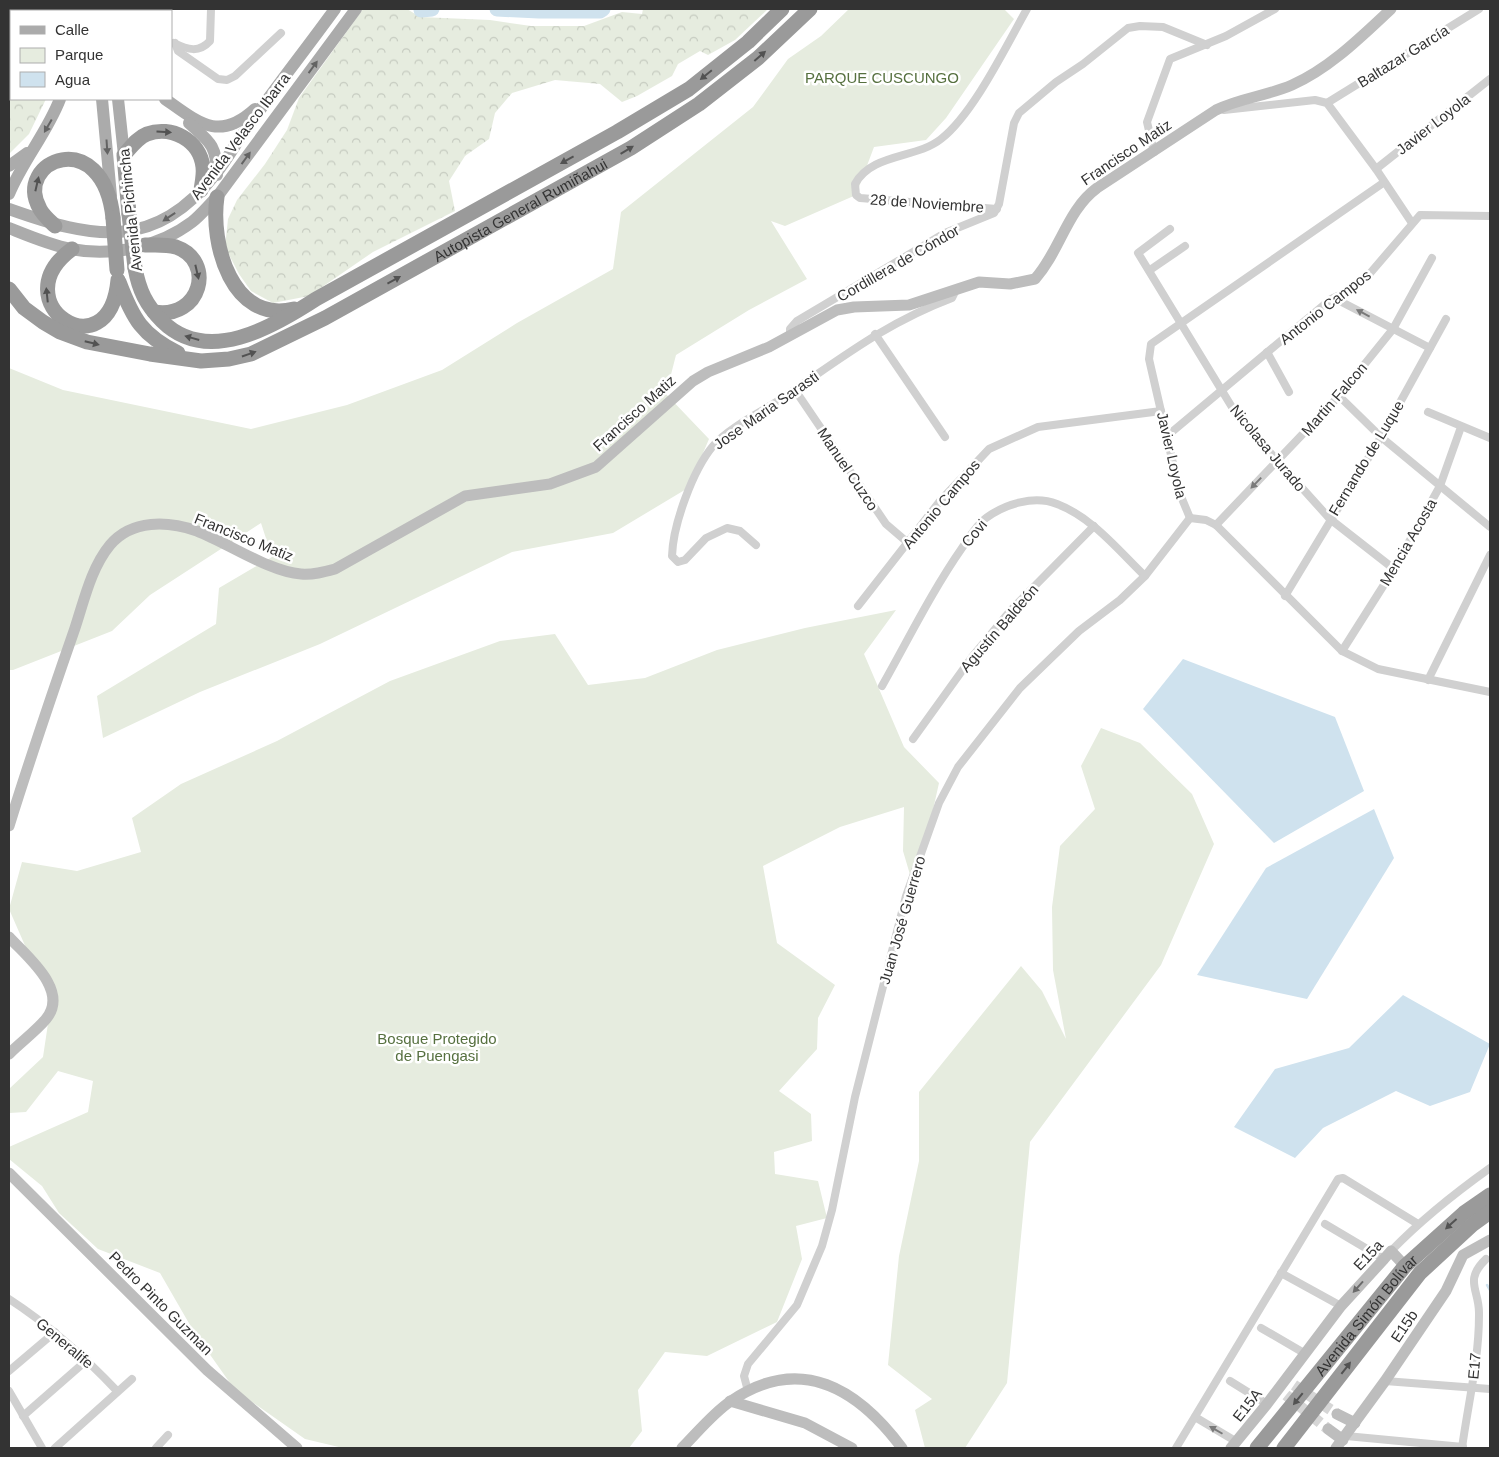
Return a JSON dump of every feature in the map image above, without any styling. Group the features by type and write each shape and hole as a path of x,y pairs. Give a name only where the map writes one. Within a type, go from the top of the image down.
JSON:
{"highway":[{"name":"Autopista General Rumiñahui","path":"240,338 284,320 316,299 617,132 689,89 748,42 782,9"},
{"name":"Autopista General Rumiñahui","path":"201,360 213,361 251,354 296,333 580,178 699,104 758,58 810,9"},
{"path":"124,155 138,140 146,135 169,132 179,134 191,143 201,157 203,166 201,190"},
{"name":"Avenida Pichincha","path":"124,155 135,268 141,294 168,327 195,339 225,341 240,338"},
{"path":"55,226 39,208 35,187 43,170 57,160 74,159 90,166 100,177 111,199"},
{"path":"217,197 215,212 216,239 224,279 236,300 256,316 270,320 284,320"},
{"name":"Avenida Pichincha","path":"111,199 118,275 130,311 147,335 179,354 201,360"},
{"path":"216,239 233,280 248,301 254,305 275,312 294,309 316,299"},
{"path":"145,246 168,245 178,248 187,254 198,271 199,282 192,301 174,312 154,312"},
{"path":"72,249 59,258 52,267 45,289 45,296 50,310 62,322 79,326 100,321 111,310 117,294 118,275"},
{"path":"9,289 24,308 43,322 74,338 127,350 201,360"},
{"name":"Avenida Simón Bolívar","path":"1257,1448 1405,1266 1464,1213 1490,1195"},
{"name":"Avenida Simón Bolívar","path":"1284,1448 1420,1273 1472,1225 1490,1212"}],"main road":[{"name":"Avenida Velasco Ibarra","path":"9,209 55,226 102,233 142,230 159,224 201,190 217,172 272,93 335,9"},
{"name":"Avenida Velasco Ibarra","path":"9,228 72,249 101,251 145,246 182,229 194,221 217,197 356,9"},
{"path":"166,100 203,125 224,127 243,119 272,93"},
{"path":"9,194 31,150 51,120 60,100"},
{"name":"Avenida Pichincha","path":"102,100 111,199"},
{"name":"Avenida Pichincha","path":"118,100 124,155"},
{"path":"166,100 209,140 216,155 217,197"},
{"path":"9,166 31,150"}],"street":[{"path":"173,42 192,50 205,46 210,41 211,9"},
{"name":"28 de Noviembre","path":"997,209 860,198 854,190 858,180 876,165 928,146 941,139 987,80 1027,9"},
{"path":"1154,152 1147,122 1170,60 1207,45 1275,9"},
{"name":"Francisco Matiz","path":"9,826 42,722 95,569 110,544 121,536 149,523 163,523 196,531 288,572 317,574 335,569 465,496 550,484 569,478 596,466 692,381 708,372 769,347 837,310 854,307 909,305 979,282 1010,284 1035,278 1052,257 1083,200 1113,177 1216,110 1229,104 1271,93 1317,72 1391,9"},
{"name":"Baltazar García","path":"1327,103 1479,9"},
{"path":"997,209 1016,118 1057,81 1133,26 1170,28 1207,45"},
{"path":"173,42 178,51 218,79 227,80 281,34"},
{"name":"Javier Loyola","path":"1376,169 1490,79"},
{"path":"1216,110 1315,100 1327,103 1376,169 1383,183 1412,223"},
{"name":"Javier Loyola","path":"1383,183 1154,341 1149,348 1149,359 1180,494 1190,518 1206,520 1216,525 1342,651 1378,669 1490,692"},
{"name":"Cordillera de Cóndor","path":"790,335 790,329 797,321 945,233 994,213 997,209"},
{"name":"Antonio Campos","path":"1167,436 1334,298 1352,289 1366,278 1420,215 1490,216"},
{"name":"Nicolasa Jurado","path":"1170,229 1138,253 1238,417 1330,519 1394,570"},
{"path":"1150,270 1185,246"},
{"name":"Martin Falcon","path":"1216,525 1339,396 1393,328 1432,258"},
{"name":"Jose Maria Sarasti","path":"756,545 740,531 727,528 706,538 685,560 678,562 672,556 684,504 694,480 714,444 875,334 914,314 952,298 956,290"},
{"path":"1334,298 1430,348"},
{"name":"Fernando de Luque","path":"1286,596 1330,519 1381,437 1446,320"},
{"path":"875,334 945,437"},
{"path":"1267,352 1289,392"},
{"name":"Manuel Cuzco","path":"795,390 886,524 907,542"},
{"path":"1339,396 1381,437 1490,527"},
{"name":"Antonio Campos","path":"858,606 940,501 989,450 1038,426 1161,411"},
{"path":"1428,412 1490,438"},
{"name":"Mencia Acosta","path":"1342,651 1394,570 1440,486 1461,426"},
{"name":"Covi","path":"882,686 952,563 986,518 1019,502 1047,501 1059,504 1094,526 1145,576"},
{"name":"Juan José Guerrero","path":"748,1391 744,1376 748,1364 797,1305 822,1246 832,1210 855,1097 906,896 939,803 958,767 1020,688 1079,631 1120,600 1145,576 1190,518"},
{"name":"Agustín Baldeón","path":"913,739 972,656 1004,618 1094,526"},
{"path":"1428,680 1490,555"},
{"path":"9,937 42,973 53,995 51,1011 46,1019 9,1054"},
{"name":"E15a","path":"1289,1382 1304,1353 1341,1306 1387,1255 1418,1224 1490,1168"},
{"name":"Pedro Pinto Guzman","path":"9,1172 207,1370 297,1448"},
{"path":"1176,1448 1338,1179 1343,1178 1418,1224"},
{"path":"1325,1224 1405,1266"},
{"name":"E15b","path":"1342,1441 1446,1291 1463,1255 1490,1240"},
{"name":"E17","path":"1463,1447 1472,1387 1479,1316 1473,1287 1474,1277 1476,1269 1486,1259"},
{"path":"1281,1273 1341,1306"},
{"name":"Generalife","path":"9,1299 55,1332 87,1360 117,1391"},
{"path":"1261,1328 1304,1353"},
{"path":"9,1371 55,1332"},
{"path":"23,1416 87,1360"},
{"path":"55,1448 132,1379"},
{"path":"682,1448 730,1401 748,1391 774,1382 795,1379 834,1386 865,1405 902,1448"},
{"path":"1230,1381 1267,1404"},
{"path":"1385,1381 1490,1389"},
{"name":"E15A","path":"1234,1445 1267,1404 1282,1392 1289,1382"},
{"path":"9,1391 42,1448"},
{"path":"730,1401 795,1419 825,1432 852,1448"},
{"path":"1338,1414 1355,1423"},
{"path":"1195,1417 1234,1445"},
{"path":"1328,1429 1342,1441 1463,1447"},
{"path":"156,1448 168,1434"}],"green space":[{"path":"9,9 39,9 10,10 10,100 46,100 29,134 9,154"},
{"path":"363,9 407,9 420,17 490,20 531,26 584,26 622,12 642,14 643,9 768,9 735,40 708,55 700,51 678,64 672,76 637,96 622,102 600,84 555,80 512,93 495,113 489,139 465,156 449,181 455,211 373,252 309,296 273,303 251,291 239,274 225,247 228,219 237,200 265,164 287,130 299,98"},
{"name":"PARQUE CUSCUNGO","path":"849,9 1004,9 1014,19 946,118 926,140 874,147 856,195 785,226 771,221 807,279 749,310 676,355 666,394 709,439 688,488 613,533 512,552 320,644 200,692 103,738 97,696 216,624 219,588 272,557 261,523 150,595 112,631 9,670 9,368 63,390 251,429 347,405 442,370 517,323 613,269 621,212 753,107 788,59 821,36"},
{"name":"Bosque Protegido de Puengasi","path":"896,610 864,654 904,747 939,783 930,823 911,878 903,851 904,807 840,827 763,866 777,943 835,985 818,1018 817,1049 779,1091 811,1114 812,1141 774,1152 775,1174 818,1181 827,1218 796,1226 802,1259 777,1322 707,1356 665,1352 638,1390 642,1431 629,1448 343,1448 305,1439 235,1390 194,1332 160,1273 98,1249 59,1213 42,1186 9,1159 9,1147 88,1112 93,1081 58,1071 26,1112 9,1113 9,1089 43,1057 52,997 30,957 9,909 22,862 77,871 141,852 132,818 181,784 277,741 390,681 500,641 555,634 588,685 645,678 717,650 805,628"},
{"path":"1101,728 1140,743 1192,794 1214,844 1161,965 1030,1142 1007,1383 965,1448 925,1448 915,1410 932,1399 888,1365 899,1256 919,1161 919,1092 1021,966 1042,991 1066,1039 1053,970 1052,907 1060,846 1095,809 1081,766"}],"water":[{"path":"1183,659 1335,717 1364,791 1274,843 1143,709"},
{"path":"1374,809 1394,858 1307,999 1197,975 1266,868"},
{"path":"1403,995 1490,1044 1470,1092 1430,1106 1396,1091 1323,1128 1295,1158 1234,1127 1275,1069 1349,1048"}],"waterway":[{"path":"421,10 432,9"},
{"path":"497,9 539,11 600,11 603,9"},
{"path":"1487,1285 1490,1290"}],"tunnel":[{"path":"1294,1385 1337,1414"},
{"path":"1286,1395 1328,1429"}]}
